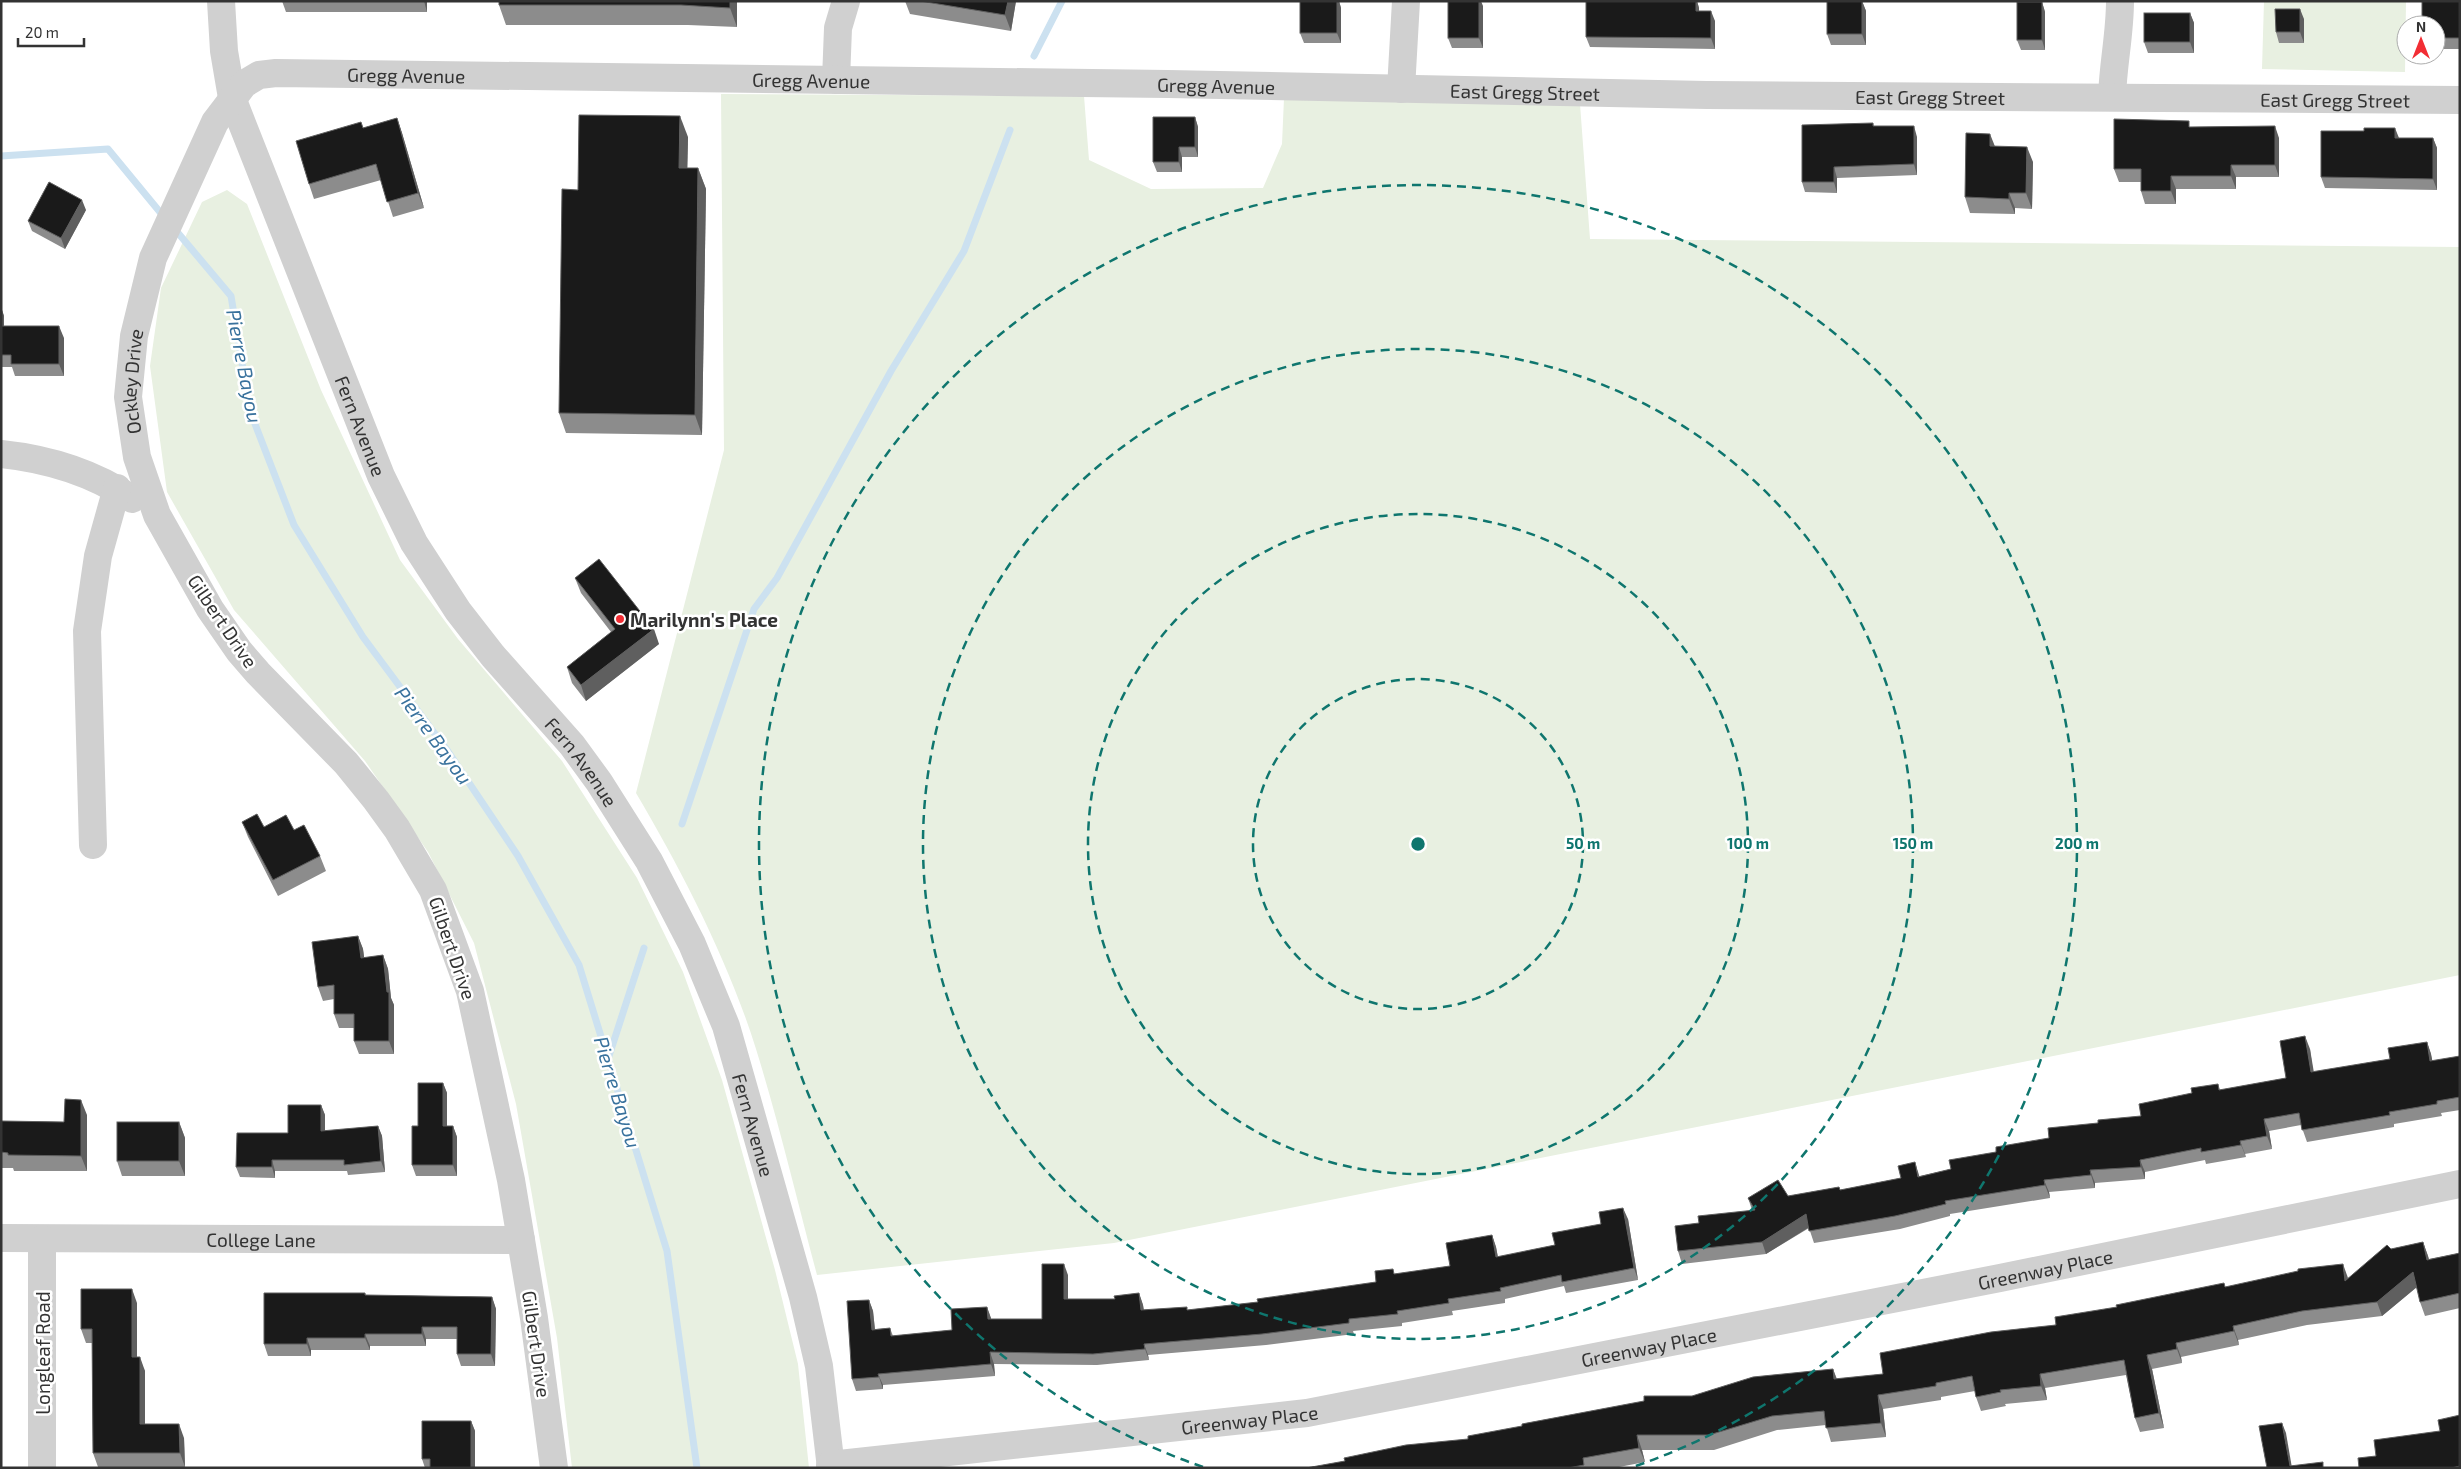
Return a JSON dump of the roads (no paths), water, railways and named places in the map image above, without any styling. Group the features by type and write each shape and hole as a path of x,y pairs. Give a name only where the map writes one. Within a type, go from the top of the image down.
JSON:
{"street":[{"path":"221,1 224,51 232,98"},
{"path":"836,80 838,28 846,1"},
{"path":"1401,90 1406,1"},
{"path":"2112,98 2113,64 2120,28 2120,1"},
{"name":"Gregg Avenue","path":"232,98 244,84 259,75 276,73 1168,84 1401,90"},
{"name":"East Gregg Street","path":"1401,90 2460,100"},
{"name":"Ockley Drive","path":"157,515 137,456 128,397 134,336 153,258 205,144 216,122 232,98"},
{"name":"Fern Avenue","path":"232,98 381,476 414,543 458,611 493,656 572,745 599,782 649,861 692,944 726,1026 804,1297 819,1366 831,1466"},
{"path":"1,454 65,465 117,488 157,515"},
{"path":"93,845 88,631 98,556 117,488"},
{"name":"Gilbert Drive","path":"157,515 210,609 239,651 346,763 397,829 433,890 470,991 511,1180 554,1468"},
{"name":"Greenway Place","path":"831,1466 1307,1413 1990,1280 2460,1184"},
{"name":"College Lane","path":"1,1238 521,1240"},
{"name":"Longleaf Road","path":"42,1239 42,1468"}],"waterway":[{"path":"1034,56 1062,1"},
{"path":"682,824 754,609 777,578 891,371 964,251 1010,130"},
{"name":"Pierre Bayou","path":"1,156 108,149 164,217"},
{"name":"Pierre Bayou","path":"173,227 231,296 250,411 294,525 363,637 447,750 518,856 579,965 667,1251 697,1468"},
{"path":"608,1059 644,948"}],"place":[{"name":"Marilynn's Place","path":"620,619"}]}
